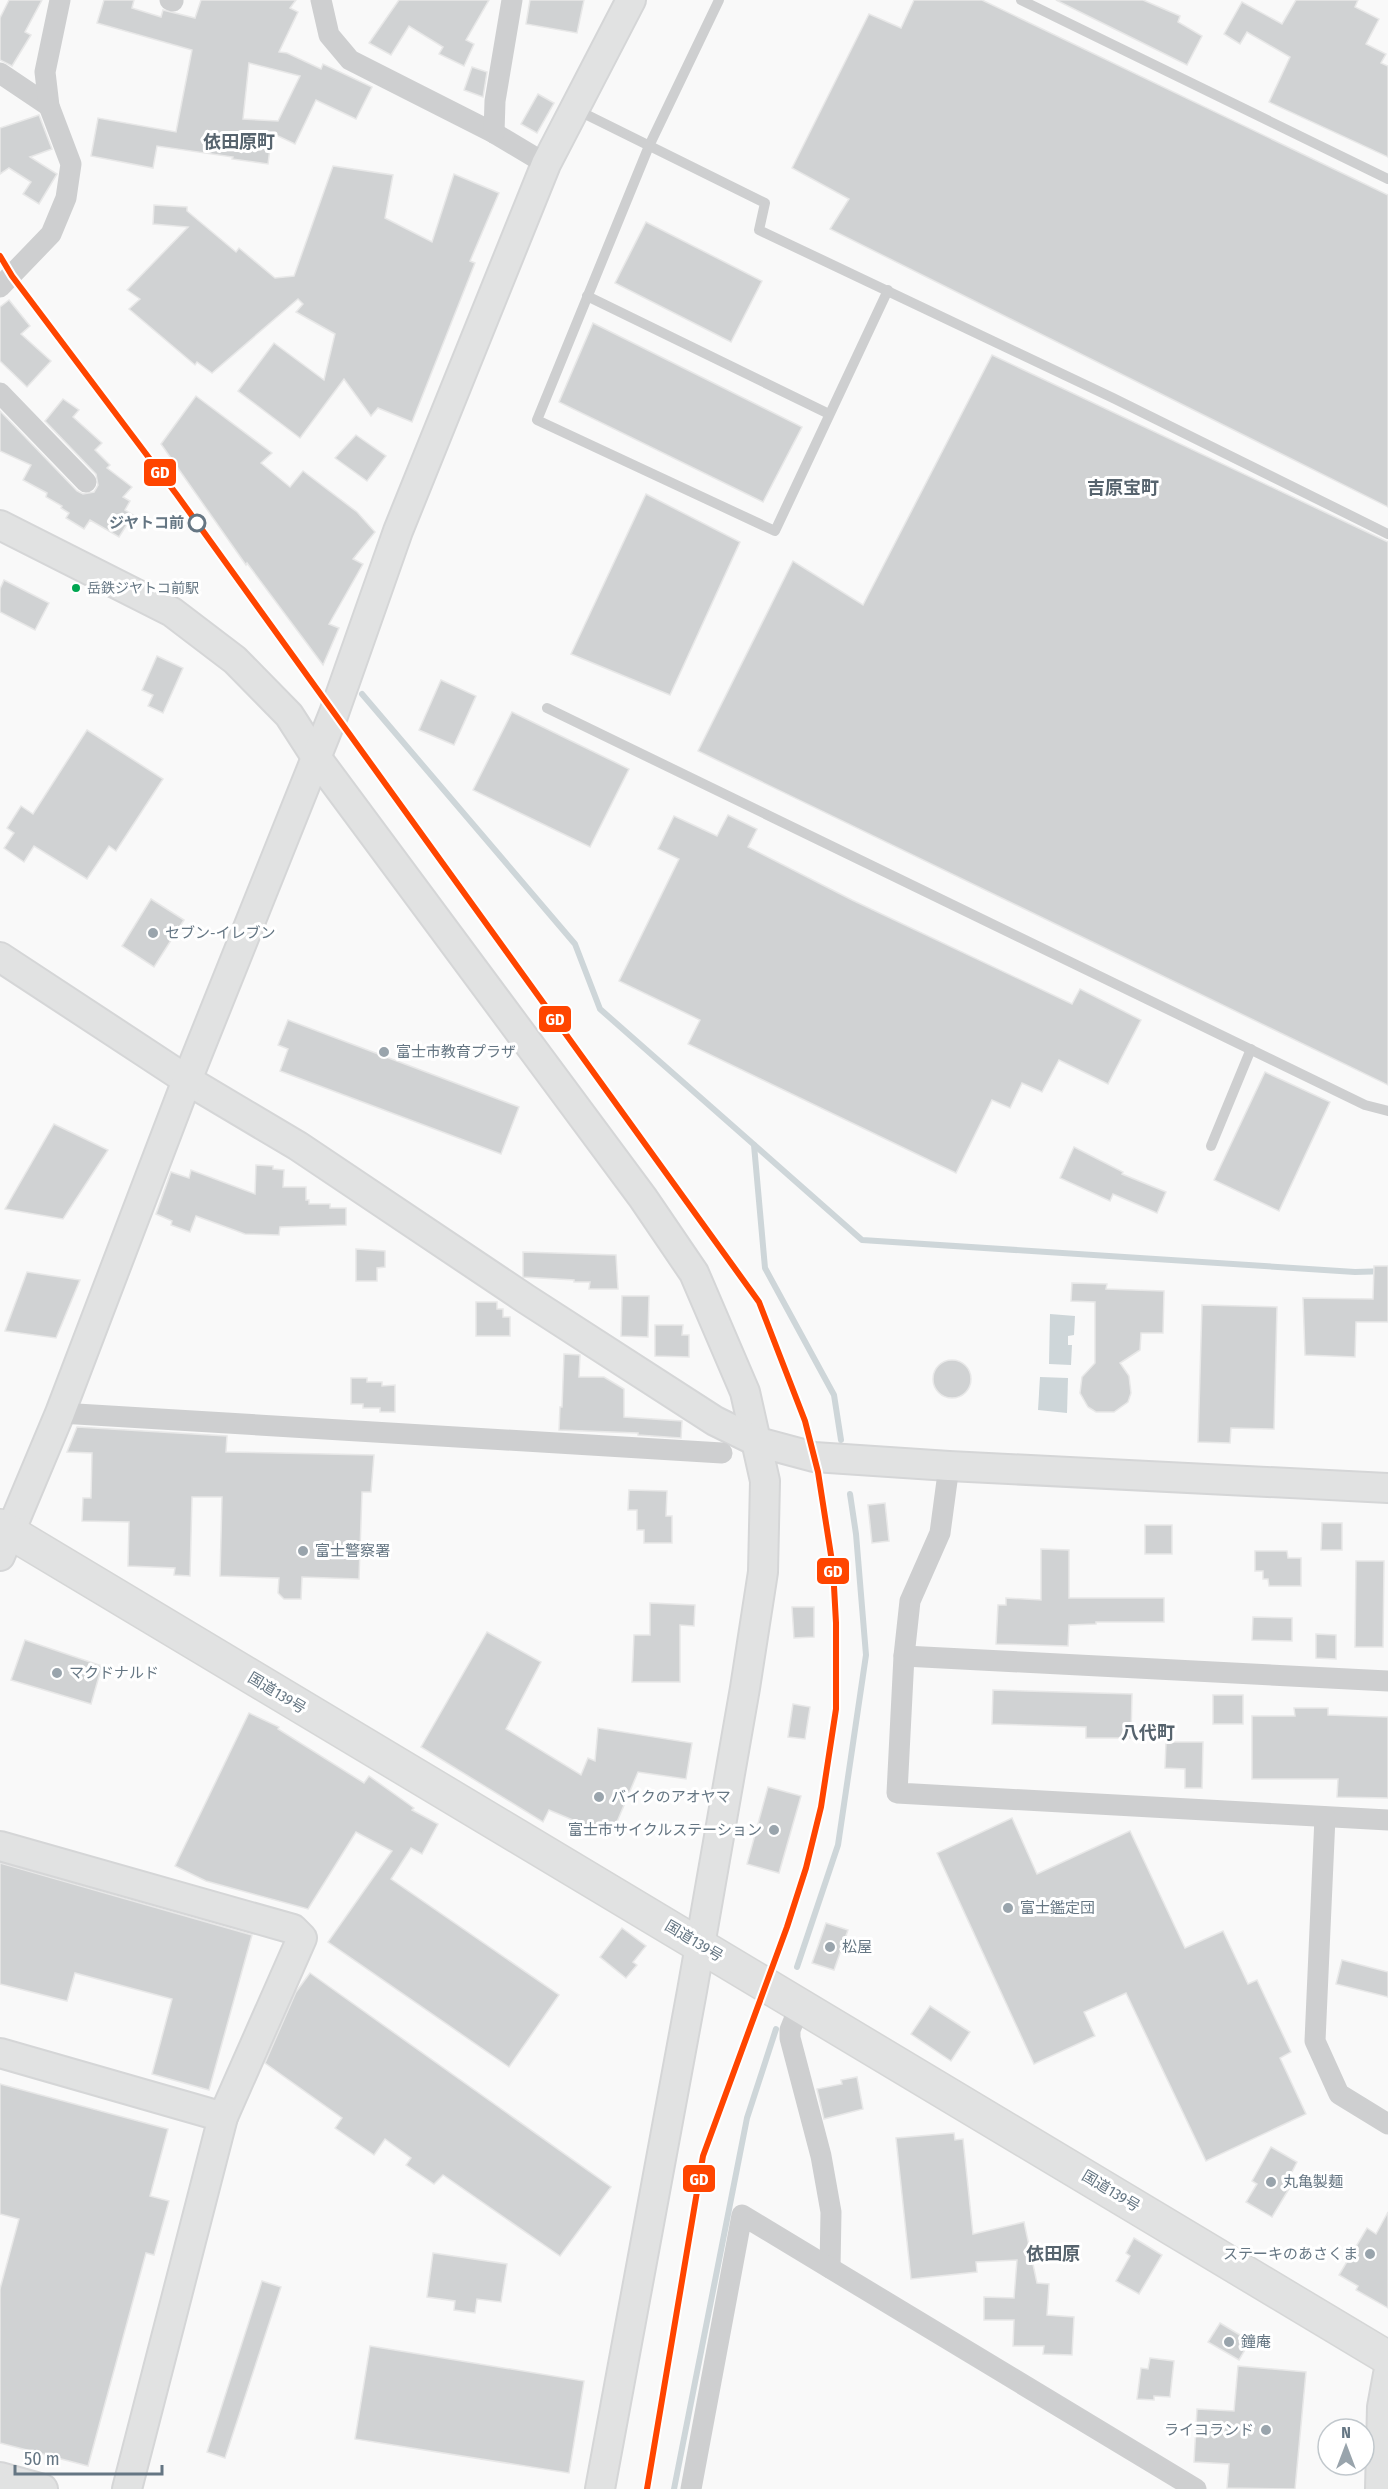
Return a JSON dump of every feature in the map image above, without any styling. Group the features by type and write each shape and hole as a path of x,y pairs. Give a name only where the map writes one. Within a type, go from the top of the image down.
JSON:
{"highway":[{"name":"国道139号","path":"4,1538 350,1737 700,1944 1388,2358"}],"street":[{"path":"0,287 51,234 66,198 71,164 49,106 45,72 60,0"},
{"path":"321,0 329,35 350,60 494,134 546,164"},
{"path":"494,134 495,100 512,0"},
{"path":"4,1538 60,1413 187,1080 334,713 399,531 546,164 631,0"},
{"path":"0,72 49,106"},
{"path":"0,393 86,482"},
{"path":"0,525 172,612 235,660 289,715 316,757 643,1198 694,1273 745,1392 765,1481 763,1572 700,1944 600,2489"},
{"path":"0,957 187,1080 298,1146 526,1299 715,1421 758,1442 814,1457 1388,1488"},
{"path":"60,1413 723,1453"},
{"path":"949,1466 940,1533 910,1601 904,1656 897,1793 1388,1820"},
{"path":"904,1656 1388,1681"},
{"path":"1325,1817 1315,2041 1339,2094 1388,2124"},
{"path":"0,1846 293,1929 302,1938 223,2117 127,2489"},
{"path":"800,2005 790,2030 790,2038 823,2167 831,2212 830,2268"},
{"path":"0,2053 223,2117"},
{"path":"691,2489 742,2215 1196,2489"},
{"path":"1380,2489 1382,2407 1388,2374"},
{"path":"0,2477 43,2489"}],"lane":[{"path":"719,0 649,146 537,420 775,531 888,290"},
{"path":"1021,0 1388,179"},
{"path":"575,109 765,203 759,230 1113,398 1388,534"},
{"path":"587,296 830,414"},
{"path":"547,708 1365,1105 1388,1111"},
{"path":"1211,1146 1251,1050"}],"shaded area":[{"path":"1050,1314 1075,1316 1074,1335 1068,1336 1068,1345 1072,1345 1071,1365 1049,1364"},
{"path":"1040,1377 1068,1378 1067,1413 1038,1410"}],"building":[{"path":"9,0 42,0 25,32 31,35 12,66 0,60 0,18"},
{"path":"104,0 134,0 132,8 161,17 163,10 195,18 201,0 296,0 290,8 298,12 279,52 287,53 321,69 323,64 372,87 356,119 316,100 295,144 272,133 268,164 157,146 153,168 91,156 98,118 176,132 192,50 97,23","holes":["249,63 300,76 278,121 243,119"]},
{"path":"399,0 489,0 466,40 474,44 464,66 439,54 443,47 409,26 391,55 369,43"},
{"path":"530,0 584,0 577,33 526,24"},
{"path":"914,0 982,0 1388,195 1388,507 830,229 849,199 792,168 869,14 901,28"},
{"path":"1056,0 1143,0 1180,16 1178,22 1202,36 1187,65"},
{"path":"1296,0 1358,0 1355,7 1379,19 1366,44 1386,54 1381,63 1388,66 1388,157 1269,102 1290,57 1247,32 1240,44 1224,34 1242,2 1282,24"},
{"path":"472,67 487,72 483,97 464,90"},
{"path":"538,94 554,103 537,133 521,124"},
{"path":"39,115 52,149 30,157 57,174 39,204 23,194 31,182 9,168 0,174 0,128"},
{"path":"333,166 393,175 385,218 432,242 454,174 499,193 470,261 475,263 412,422 378,408 371,416 344,379 300,438 238,391 274,343 324,380 335,334 296,312 303,304 298,299 212,373 197,362 195,365 129,309 140,299 127,290 188,227 153,224 154,205 187,207 187,211 236,252 239,248 275,278 294,276"},
{"path":"646,222 762,281 731,342 615,283"},
{"path":"9,300 30,326 21,334 51,361 27,387 0,361 0,307"},
{"path":"593,323 802,427 763,502 559,402"},
{"path":"992,355 1388,542 1388,1085 698,751 793,561 863,605"},
{"path":"196,396 272,453 261,463 290,487 303,471 357,512 375,532 353,559 363,564 329,624 339,628 323,665 247,563 246,565 161,444"},
{"path":"63,399 79,410 73,417 102,443 95,450 110,465 107,468 132,487 123,497 130,501 125,510 133,515 119,537 90,520 84,529 66,518 69,513 61,508 62,506 46,497 47,493 23,480 31,465 0,451 0,411 77,491 83,494 94,492 98,485 96,474 45,421"},
{"path":"356,435 386,456 367,481 335,458"},
{"path":"646,494 740,542 670,695 571,654"},
{"path":"4,580 49,603 35,630 0,612 0,589"},
{"path":"157,656 183,668 163,713 148,706 153,695 142,690"},
{"path":"441,680 476,696 454,745 419,730"},
{"path":"512,712 629,769 590,847 473,790"},
{"path":"87,730 163,779 116,851 109,846 87,879 34,846 24,862 4,848 14,833 7,828 21,806 33,814"},
{"path":"728,815 757,829 748,847 852,900 1072,1004 1080,989 1141,1020 1108,1084 1059,1060 1042,1092 1022,1083 1010,1108 992,1100 956,1173 688,1044 700,1020 619,981 679,859 658,849 674,816 717,836"},
{"name":"セブン-イレブン","path":"151,899 184,920 154,967 122,946"},
{"path":"288,1020 519,1107 501,1154 280,1071 288,1049 278,1045"},
{"path":"1265,1072 1330,1102 1279,1211 1214,1180"},
{"path":"54,1124 108,1150 63,1219 5,1209"},
{"path":"1074,1147 1123,1172 1122,1174 1166,1192 1157,1213 1113,1194 1110,1201 1060,1178"},
{"path":"256,1165 273,1166 273,1169 284,1170 283,1187 306,1187 306,1200 309,1200 309,1204 330,1204 330,1208 346,1208 346,1225 280,1227 279,1235 245,1234 196,1216 190,1232 171,1225 172,1221 156,1214 171,1172 189,1178 191,1170 255,1194"},
{"path":"356,1249 385,1251 385,1267 377,1268 377,1281 356,1281"},
{"path":"523,1252 616,1255 618,1289 589,1289 590,1282 523,1277"},
{"path":"1374,1266 1388,1266 1388,1322 1356,1322 1355,1357 1305,1355 1303,1298 1373,1299"},
{"path":"27,1272 80,1280 56,1338 5,1331"},
{"path":"1072,1283 1107,1284 1106,1289 1164,1291 1163,1333 1141,1333 1140,1350 1120,1363 1129,1376 1131,1393 1128,1402 1114,1412 1096,1412 1088,1407 1080,1393 1082,1377 1095,1363 1095,1302 1071,1301"},
{"path":"622,1296 649,1296 648,1337 621,1336"},
{"path":"476,1302 497,1302 497,1309 503,1309 503,1317 510,1317 510,1336 476,1336"},
{"path":"1202,1305 1277,1307 1274,1429 1231,1428 1230,1443 1198,1442"},
{"path":"655,1325 683,1325 682,1335 689,1335 689,1357 655,1356"},
{"path":"564,1354 580,1355 579,1377 604,1377 624,1389 624,1417 682,1421 681,1438 638,1435 638,1433 559,1430"},
{"path":"952,1360 965,1366 971,1379 965,1392 952,1398 939,1392 933,1379 939,1366"},
{"path":"351,1378 367,1378 367,1382 382,1382 382,1386 395,1385 395,1412 380,1412 380,1408 363,1408 363,1404 351,1404"},
{"path":"77,1427 227,1436 226,1452 374,1455 371,1492 362,1492 359,1579 302,1577 301,1599 284,1599 278,1593 279,1578 220,1576 222,1497 192,1497 190,1576 174,1575 175,1568 128,1566 129,1522 82,1521 83,1498 91,1498 92,1453 67,1452"},
{"path":"629,1490 667,1491 666,1516 672,1516 672,1543 644,1543 644,1530 637,1530 637,1510 628,1510"},
{"path":"885,1503 889,1541 872,1543 868,1505"},
{"path":"1322,1523 1342,1523 1342,1550 1321,1550"},
{"path":"1145,1525 1172,1525 1172,1554 1145,1554"},
{"path":"1041,1549 1069,1550 1069,1598 1164,1598 1164,1622 1096,1622 1096,1624 1069,1625 1068,1646 996,1644 998,1605 1006,1605 1006,1598 1041,1600"},
{"path":"1255,1551 1287,1551 1288,1558 1301,1558 1301,1586 1269,1586 1268,1579 1263,1579 1263,1571 1255,1571"},
{"path":"1356,1561 1384,1561 1383,1647 1355,1647"},
{"path":"650,1603 695,1605 694,1626 680,1625 680,1682 632,1682 634,1635 650,1635"},
{"path":"792,1607 814,1607 814,1637 794,1638"},
{"path":"1253,1617 1292,1618 1292,1641 1252,1640"},
{"path":"487,1632 541,1662 506,1729 581,1775 588,1758 595,1761 598,1728 692,1743 686,1779 638,1772 611,1836 549,1810 543,1822 421,1747"},
{"path":"1316,1634 1336,1635 1336,1659 1316,1658"},
{"name":"マクドナルド","path":"25,1640 102,1666 91,1704 11,1680"},
{"path":"993,1690 1132,1694 1131,1738 1086,1738 1086,1727 992,1724"},
{"path":"1213,1695 1243,1695 1243,1724 1213,1724"},
{"path":"793,1704 810,1707 805,1739 788,1737"},
{"path":"1294,1708 1328,1708 1328,1715 1388,1717 1388,1798 1337,1797 1338,1779 1252,1779 1252,1716 1295,1716"},
{"path":"249,1713 279,1727 278,1729 364,1783 369,1776 414,1808 412,1810 438,1824 422,1854 411,1848 391,1879 559,1995 509,2067 328,1942 392,1851 356,1832 308,1909 206,1881 175,1866"},
{"path":"1166,1742 1203,1742 1202,1788 1185,1788 1185,1769 1165,1768"},
{"name":"富士市サイクルステーション","path":"768,1787 801,1796 779,1873 747,1864"},
{"path":"1012,1818 1037,1874 1130,1831 1185,1948 1223,1931 1248,1984 1257,1980 1291,2052 1280,2058 1306,2114 1206,2161 1126,1993 1084,2012 1095,2036 1034,2064 937,1853"},
{"path":"0,1863 252,1935 209,2090 152,2074 172,1999 75,1973 67,2001 0,1984"},
{"path":"826,1923 848,1930 834,1970 812,1963"},
{"path":"622,1928 646,1946 633,1962 637,1965 626,1978 600,1957"},
{"path":"1342,1960 1388,1972 1388,1997 1336,1984"},
{"path":"310,1973 611,2187 560,2256 443,2175 434,2184 406,2165 411,2158 385,2139 374,2155 335,2128 342,2118 265,2063 296,1992"},
{"path":"930,2006 970,2032 951,2061 911,2034"},
{"path":"857,2077 863,2109 824,2119 817,2089 842,2084 841,2080"},
{"path":"0,2084 168,2129 150,2196 169,2201 154,2255 146,2253 88,2466 0,2443 0,2289 19,2219 0,2214"},
{"path":"954,2133 955,2140 963,2139 973,2234 1024,2222 1037,2283 1049,2284 1047,2315 1074,2317 1072,2355 1043,2354 1044,2346 1013,2346 1014,2320 984,2320 984,2297 1014,2298 1017,2260 976,2262 977,2272 911,2279 896,2138"},
{"path":"1271,2147 1297,2162 1290,2176 1295,2179 1272,2217 1246,2202 1257,2184 1252,2181"},
{"name":"ステーキのあさくま","path":"1388,2212 1388,2308 1356,2290 1358,2286 1339,2275 1367,2228 1376,2234"},
{"path":"1134,2238 1162,2255 1139,2294 1116,2281 1130,2256 1126,2253"},
{"path":"433,2253 507,2264 501,2302 477,2299 475,2313 454,2310 455,2301 427,2297"},
{"path":"262,2281 281,2287 225,2458 207,2452"},
{"name":"鐘庵","path":"1220,2323 1250,2341 1239,2360 1208,2342"},
{"path":"370,2346 584,2381 569,2473 355,2439"},
{"path":"1150,2358 1174,2361 1170,2397 1154,2396 1154,2400 1137,2399 1141,2368 1148,2369"},
{"name":"ライコランド","path":"1238,2366 1306,2372 1295,2489 1227,2488 1229,2464 1194,2462 1197,2409 1234,2411"}],"waterway":[{"path":"362,694 575,944 600,1009 862,1240 1355,1272 1388,1271"},
{"path":"754,1145 765,1268 834,1395 841,1440"},
{"path":"797,1967 838,1845 866,1655 856,1534 850,1494"},
{"path":"674,2489 747,2118 776,2029"}],"transit line":[{"name":"GD","path":"0,256 12,276 177,495 759,1302 805,1421 818,1472 833,1568 836,1623 836,1709 821,1807 806,1868 787,1927 703,2156 647,2489"}],"place":[{"name":"ジヤトコ前","path":"197,523"},
{"name":"岳鉄ジヤトコ前駅","path":"76,588"},
{"name":"セブン-イレブン","path":"153,933"},
{"name":"富士市教育プラザ","path":"384,1052"},
{"name":"富士警察署","path":"303,1551"},
{"name":"マクドナルド","path":"57,1673"},
{"name":"バイクのアオヤマ","path":"599,1797"},
{"name":"富士市サイクルステーション","path":"774,1830"},
{"name":"富士鑑定団","path":"1008,1908"},
{"name":"松屋","path":"830,1947"},
{"name":"丸亀製麺","path":"1271,2182"},
{"name":"ステーキのあさくま","path":"1370,2254"},
{"name":"鐘庵","path":"1229,2342"},
{"name":"ライコランド","path":"1266,2430"}],"district":[{"name":"依田原町","path":"239,142"},
{"name":"吉原宝町","path":"1123,488"},
{"name":"八代町","path":"1148,1733"},
{"name":"依田原","path":"1053,2254"}]}
